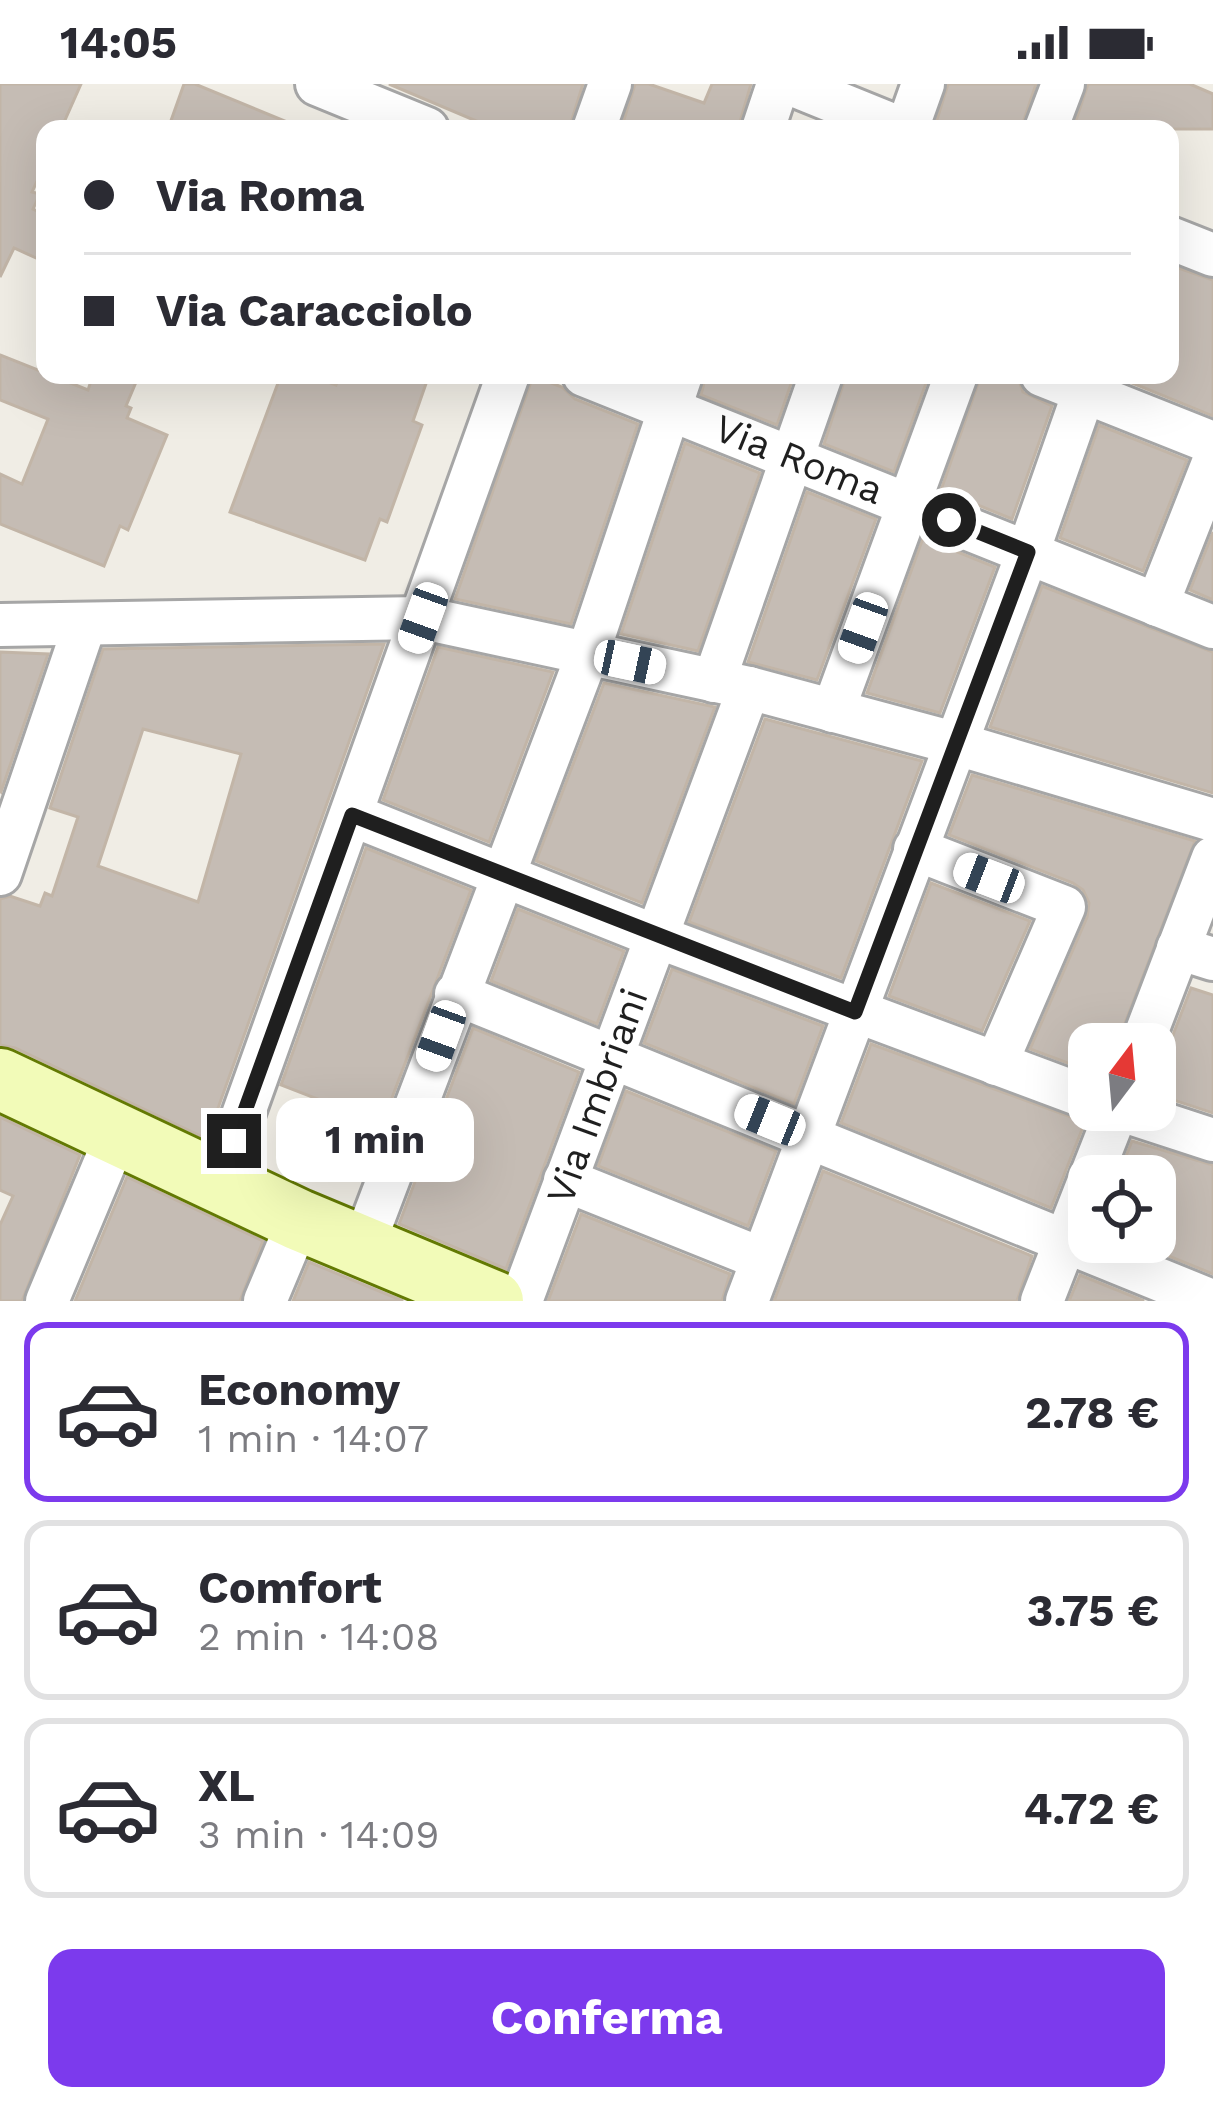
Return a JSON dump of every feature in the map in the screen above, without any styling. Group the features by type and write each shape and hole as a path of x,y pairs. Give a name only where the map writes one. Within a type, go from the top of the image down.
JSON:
{"street":[{"path":"317,84 405,120"},
{"path":"597,120 610,84"},
{"path":"767,120 778,84"},
{"path":"791,84 881,120"},
{"path":"908,120 923,84"},
{"path":"1049,120 1063,84"},
{"path":"1179,242 1213,255"},
{"path":"219,1182 505,384"},
{"name":"Via Roma","path":"636,384 676,391 793,456 1213,627"},
{"name":"Via Imbriani","path":"521,1301 655,936 818,384"},
{"path":"833,711 953,384"},
{"path":"747,1301 1028,552 1086,384"},
{"path":"1088,384 1213,443"},
{"path":"363,1246 588,653 676,391"},
{"path":"1157,605 1213,464"},
{"path":"0,626 423,618 731,684 954,742 1213,820"},
{"path":"0,874 85,624"},
{"path":"352,815 655,936 1068,1091"},
{"path":"915,849 1064,907 996,1064"},
{"path":"1154,1023 1196,953 1213,858"},
{"path":"456,994 1212,1301"},
{"path":"0,1079 299,1220 493,1301"},
{"path":"1176,1128 1213,1140"},
{"path":"47,1301 117,1134"},
{"path":"566,1180 762,1259"},
{"path":"265,1301 299,1220"},
{"path":"1042,1301 1068,1235"}],"building":[{"path":"0,84 81,84 65,120 36,120 32,192 36,193 36,258 14,248 0,277"},
{"path":"184,84 195,84 282,120 171,120"},
{"path":"389,84 583,84 572,120 474,120"},
{"path":"635,84 649,84 704,103 712,84 751,84 741,120 624,120"},
{"path":"948,84 1036,84 1024,120 937,120"},
{"path":"1088,84 1190,84 1213,94 1213,129 1179,129 1179,120 1076,120"},
{"path":"1179,268 1213,280 1213,416 1135,384 1179,384"},
{"path":"0,355 36,369 36,384 73,384 88,390 90,384 135,384 126,406 131,408 127,418 167,435 128,530 120,526 104,566 0,524 0,474 22,484 48,419 0,400"},
{"path":"278,384 426,384 413,421 422,425 387,522 380,519 365,560 230,512"},
{"path":"530,384 554,384 575,399 638,424 571,624 455,599"},
{"path":"704,384 791,384 777,425 701,395"},
{"path":"843,384 926,384 894,472 824,444"},
{"path":"978,384 1020,384 1023,392 1052,406 1012,519 941,490"},
{"path":"1099,425 1187,460 1143,571 1060,538"},
{"path":"685,443 760,473 698,651 621,634"},
{"path":"807,492 876,519 817,680 748,662"},
{"path":"1213,532 1213,600 1190,590"},
{"path":"923,538 995,567 940,713 867,693"},
{"path":"1042,586 1213,652 1213,793 990,727"},
{"path":"384,644 207,1139 0,1045 0,899 10,896 40,906 45,893 52,896 78,817 50,808 103,649","holes":["143,729 241,754 198,902 98,866"]},
{"path":"438,647 553,672 489,842 383,800"},
{"path":"0,652 48,654 1,792 0,791"},
{"path":"604,683 715,707 642,903 536,861"},
{"path":"765,719 922,761 841,978 689,922"},
{"path":"972,775 1195,841 1125,1023 1068,1023 1068,1063 1030,1049 1089,903 1073,883 949,835"},
{"path":"366,848 471,890 382,1124 281,1085"},
{"path":"931,883 1030,921 982,1031 889,996"},
{"path":"518,909 624,951 597,1024 491,981"},
{"path":"672,969 823,1026 794,1104 644,1043"},
{"path":"1191,988 1213,995 1213,1113 1176,1101 1176,1027"},
{"path":"473,1028 579,1072 506,1269 399,1224"},
{"path":"871,1044 1068,1116 1068,1131 1081,1131 1068,1155 1051,1208 841,1123"},
{"path":"626,1091 776,1151 748,1226 598,1166"},
{"path":"0,1117 80,1155 22,1301 0,1301 0,1225 13,1196 0,1190"},
{"path":"1132,1141 1213,1165 1213,1274 1176,1259 1176,1155 1126,1155"},
{"path":"823,1171 1032,1256 1017,1301 774,1301"},
{"path":"127,1177 263,1241 240,1301 75,1301"},
{"path":"581,1214 730,1274 722,1301 548,1301"},
{"path":"309,1262 403,1301 293,1301"},
{"path":"1080,1275 1144,1301 1069,1301"}],"route":[{"path":"234,1141 352,815 855,1012 1028,552 949,520"}]}
